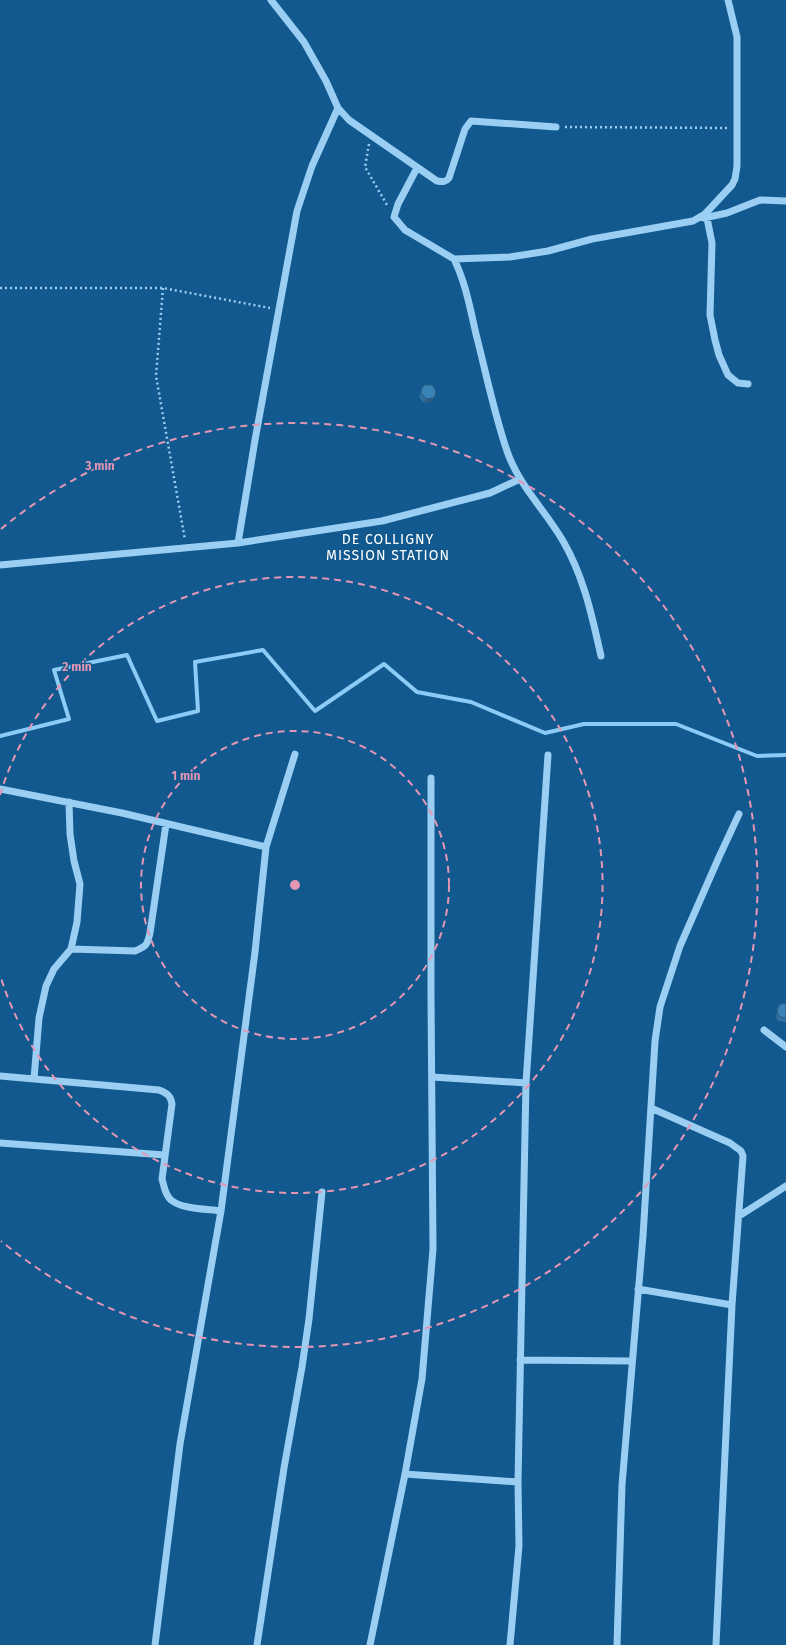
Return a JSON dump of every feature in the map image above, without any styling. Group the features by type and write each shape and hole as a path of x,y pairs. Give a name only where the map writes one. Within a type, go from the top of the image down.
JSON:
{"street":[{"path":"271,0 304,42 326,81 338,108 349,120 437,181 447,181 454,166 465,129 471,122 556,127"},
{"path":"698,219 705,214 732,185 735,179 737,166 736,37 728,0"},
{"path":"238,543 278,310 297,211 312,166 338,108"},
{"path":"417,168 398,204 394,217 405,230 454,259 510,257 537,254 592,239 676,225 707,218 727,213 760,200 786,201"},
{"path":"707,218 711,230 713,248 710,315 715,340 719,355 728,375 738,382 748,384"},
{"path":"454,259 463,278 488,384 508,452 520,479 563,540 575,566 585,589 601,656"},
{"path":"0,564 238,543 382,521 490,493 520,479"},
{"path":"155,1645 180,1444 221,1211 255,952 266,847 295,754"},
{"path":"510,1645 519,1546 518,1482 526,1083 548,756"},
{"path":"370,1645 405,1474 422,1379 433,1249 431,778"},
{"path":"0,789 122,813 266,847"},
{"path":"34,1079 39,1018 46,986 54,969 71,949 81,895 70,834 69,802"},
{"path":"617,1645 622,1485 638,1289 655,1041 660,1007 680,946 739,814"},
{"path":"71,949 135,951 145,947 150,933 166,824"},
{"path":"764,1030 786,1047"},
{"path":"0,1076 159,1090 166,1092 172,1104 162,1179 165,1191 170,1199 180,1205 221,1211"},
{"path":"432,1078 526,1083"},
{"path":"651,1108 730,1143 741,1151 743,1164 732,1305 716,1645"},
{"path":"0,1143 165,1155"},
{"path":"739,1216 786,1186"},
{"path":"257,1645 284,1468 310,1319 322,1192"},
{"path":"638,1289 732,1305"},
{"path":"520,1360 632,1362"},
{"path":"405,1474 518,1482"}],"path":[{"path":"556,127 737,128"},
{"path":"370,136 366,167 394,217"},
{"path":"0,288 163,288 278,310"},
{"path":"163,288 156,376 186,548"}],"building":[{"path":"425,385 432,385 435,389 436,394 433,398 426,399 421,393 422,388"},
{"path":"786,1003 786,1018 780,1017 777,1012 778,1007 781,1004"}],"waterway":[{"path":"0,736 69,719 54,670 127,655 157,721 198,711 195,662 263,650 315,711 384,664 417,692 471,702 545,733 584,724 676,724 757,756 786,755"}],"district":[{"name":"DE COLLIGNY MISSION STATION","path":"388,548"}]}
